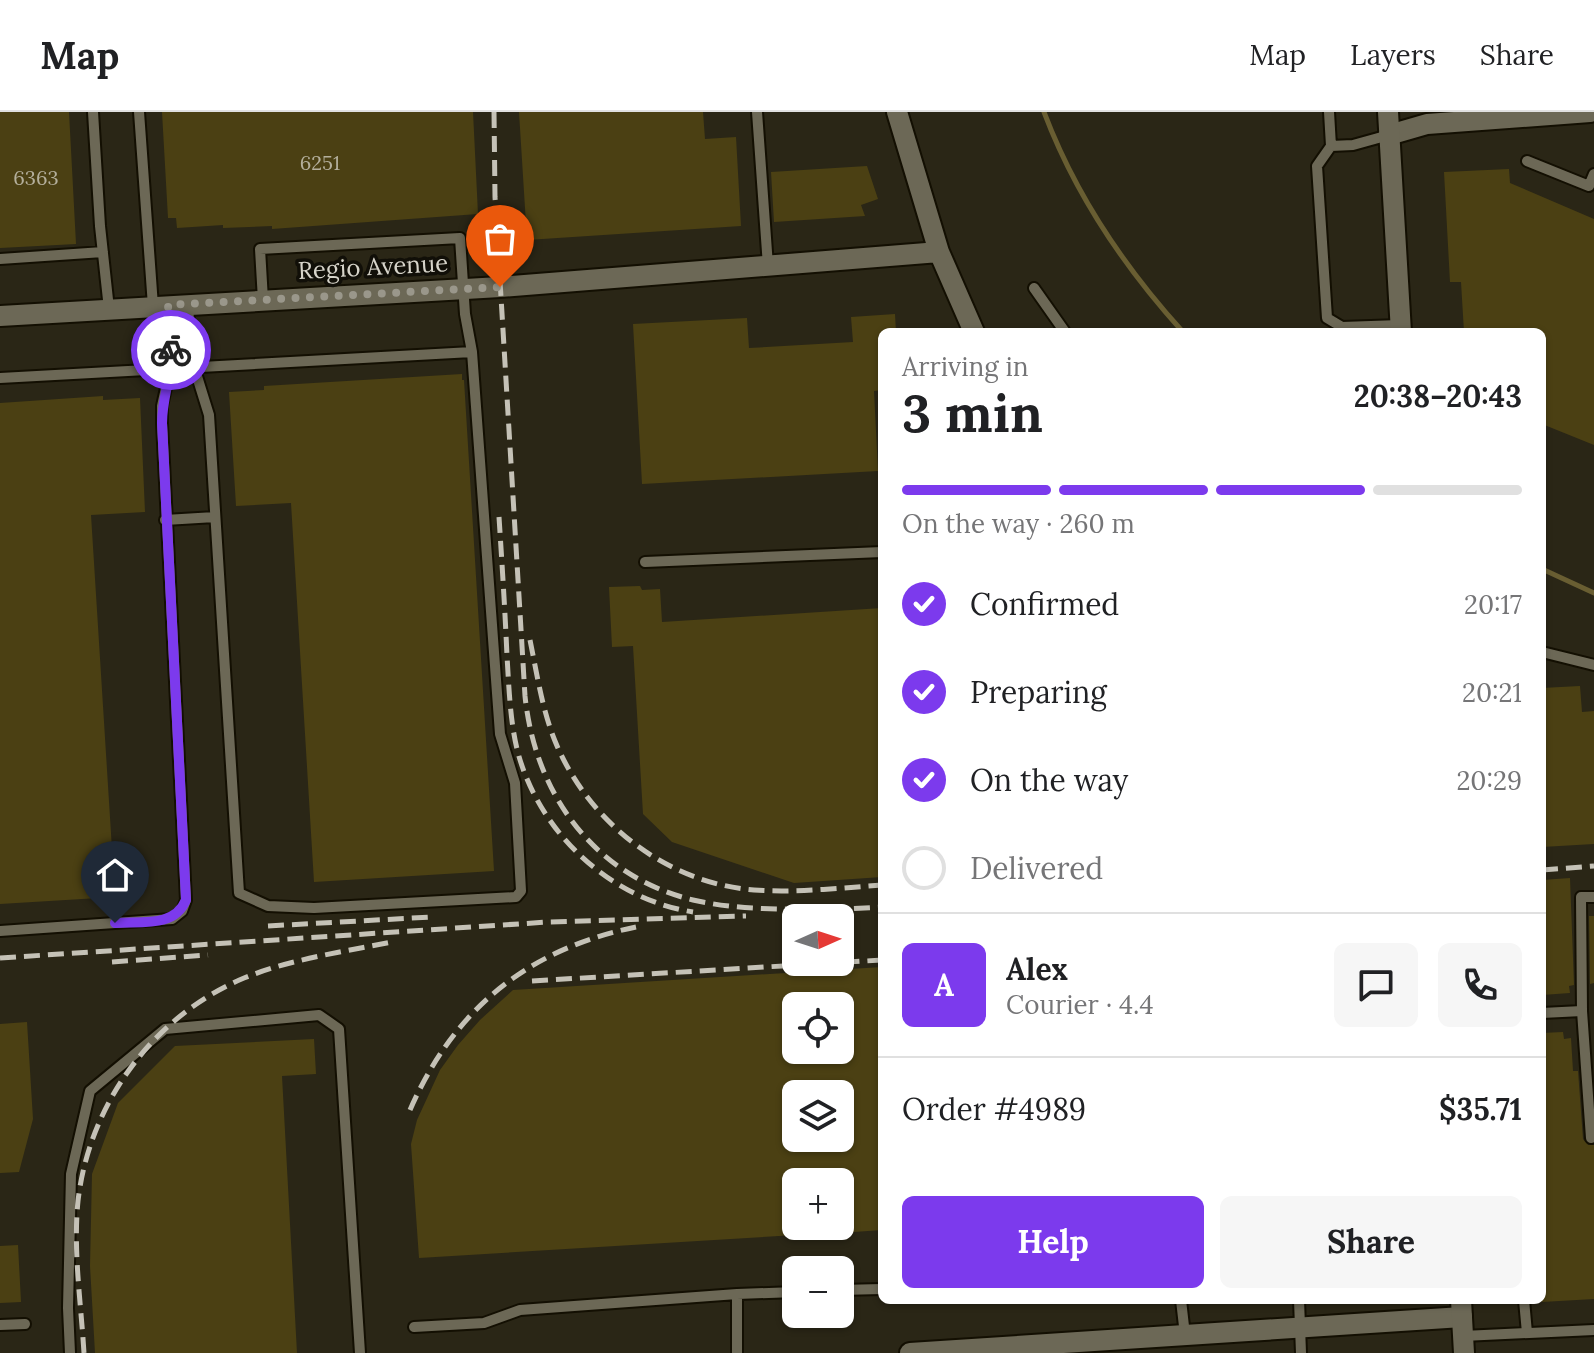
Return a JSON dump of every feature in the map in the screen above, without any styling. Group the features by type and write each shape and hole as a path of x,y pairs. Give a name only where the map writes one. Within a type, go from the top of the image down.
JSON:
{"street":[{"path":"897,112 939,252 972,328"},
{"path":"1388,112 1401,328"},
{"path":"1389,135 1427,124 1590,112"},
{"name":"Regio Avenue","path":"0,316 462,289 939,252"},
{"path":"910,1353 1101,1347 1185,1335 1300,1328 1463,1327"}],"lane":[{"path":"93,112 109,309"},
{"path":"0,931 172,919 182,911 186,900 165,520 162,414 171,368 169,305 139,112"},
{"path":"757,112 768,266"},
{"path":"1329,112 1331,146 1317,166 1327,318 1342,327 1372,328"},
{"path":"1331,146 1353,145 1389,135"},
{"path":"1527,161 1589,186 1594,174"},
{"path":"169,305 189,345 209,415 239,893 268,906 314,908 516,897 521,891 518,804 500,734 472,352 462,289 460,238 260,249 263,300"},
{"path":"0,259 103,252"},
{"path":"1034,288 1062,328"},
{"path":"0,378 472,352"},
{"path":"165,520 215,517"},
{"path":"645,562 878,552"},
{"path":"1546,653 1594,665"},
{"path":"1594,897 1581,897 1591,1138 1594,1137"},
{"path":"1546,1012 1586,1004"},
{"path":"70,1353 71,1174 90,1091 165,1029 319,1015 339,1029 360,1353"},
{"path":"854,1290 878,1289"},
{"path":"414,1327 484,1323 520,1310 782,1292"},
{"path":"737,1294 737,1353"},
{"path":"1181,1304 1185,1335"},
{"path":"1299,1304 1301,1353"},
{"path":"1524,1304 1527,1333"},
{"path":"0,1325 25,1324"},
{"path":"1463,1327 1527,1333 1594,1330"}],"building":[{"path":"0,112 69,112 76,244 0,248"},
{"path":"162,112 473,112 478,214 272,229 272,226 223,228 223,225 177,228 176,218 168,218"},
{"path":"519,112 703,112 705,139 736,137 741,226 527,240"},
{"path":"867,166 878,199 861,205 865,216 774,222 771,172"},
{"path":"1509,169 1510,183 1594,219 1594,445 1546,426 1546,328 1464,328 1461,282 1450,282 1444,172"},
{"path":"895,314 896,328 878,328 878,390 874,391 878,471 642,484 633,324 747,318 749,348 853,342 851,317"},
{"path":"462,374 494,871 314,882 291,503 236,506 229,392 264,390 264,386"},
{"path":"103,396 103,400 140,398 145,512 91,515 115,897 0,904 0,403"},
{"path":"609,587 660,589 662,622 878,608 878,877 794,883 672,842 643,814 633,646 612,647"},
{"path":"1580,686 1582,712 1594,711 1594,844 1546,847 1546,688"},
{"path":"1570,878 1574,985 1569,986 1570,993 1546,995 1546,880"},
{"path":"1589,916 1594,916 1594,983 1590,984"},
{"path":"878,967 878,1230 854,1232 854,1168 782,1168 782,1236 419,1258 411,1144 417,1120 440,1070 458,1045 513,990 782,973 782,976 854,976 854,969"},
{"path":"27,1022 33,1119 19,1172 0,1173 0,1024"},
{"path":"1563,1032 1564,1039 1571,1038 1573,1071 1578,1071 1583,1139 1588,1145 1594,1145 1594,1299 1546,1302 1546,1033"},
{"path":"314,1039 316,1074 282,1076 297,1353 95,1353 90,1266 92,1174 118,1103 175,1046"},
{"path":"18,1245 21,1302 0,1303 0,1246"}],"waterway":[{"path":"1044,112 1086,201 1121,255 1179,328"},
{"path":"1546,571 1594,593"}],"railway":[{"path":"494,112 495,197 525,696 531,732 542,766 556,797 576,826 599,851 626,872 658,888 693,900 782,909"},
{"path":"499,517 512,717 518,753 528,782 561,835 607,877 663,905 693,912"},
{"path":"530,640 547,716 569,770 609,822 634,843 690,875 722,885 786,891 878,885"},
{"path":"1546,870 1594,866"},
{"path":"854,909 878,907"},
{"path":"0,958 548,922 746,916"},
{"path":"268,926 431,917"},
{"path":"410,1110 449,1042 472,1014 499,989 561,951 636,927"},
{"path":"84,1353 77,1258 78,1201 96,1131 111,1098 131,1067 181,1015 244,978 298,961 392,942"},
{"path":"112,962 208,955"},
{"path":"532,981 878,960"}],"way so far":[{"path":"171,350 168,305 500,287"}],"route":[{"path":"115,923 172,919 182,911 186,900 162,423 162,406 170,380 171,350"}]}
